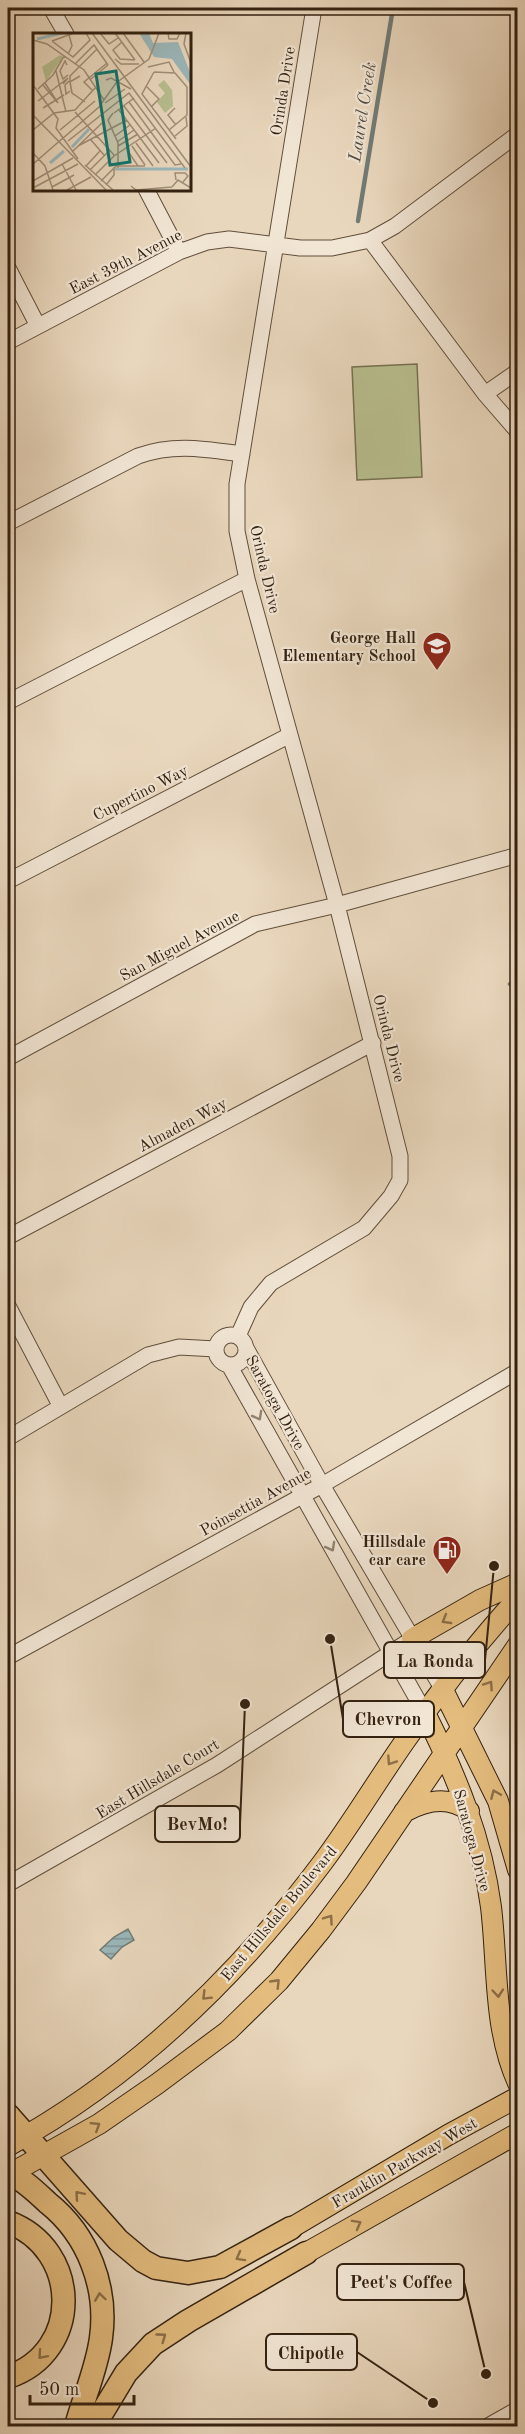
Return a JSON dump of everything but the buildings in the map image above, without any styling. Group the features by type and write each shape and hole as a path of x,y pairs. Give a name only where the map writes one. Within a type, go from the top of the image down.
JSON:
{"highway":[{"path":"8,2115 17,2140 45,2156 118,2240 143,2261 156,2268 188,2273 205,2271 235,2260 291,2228"},
{"path":"9,2174 58,2210 72,2225 83,2242 98,2279 101,2298 101,2337 76,2427"},
{"path":"8,2222 33,2235 45,2248 60,2277 63,2293 61,2322 47,2350 34,2364 8,2377"},
{"path":"94,2427 126,2373 153,2344 188,2320 306,2253"}],"main road":[{"path":"412,1640 480,1600 518,1583"},
{"name":"East Hillsdale Boulevard","path":"17,2140 143,2054 184,2018 227,1975 324,1860 425,1713 518,1598"},
{"path":"9,2174 45,2156 128,2105 228,2031 302,1955 356,1883 461,1725 518,1645"},
{"name":"Saratoga Drive","path":"443,1690 498,1801 518,1870"},
{"name":"Saratoga Drive","path":"425,1713 469,1811 487,1882 504,2040 518,2083"},
{"path":"404,1812 423,1802 460,1804 469,1811"},
{"name":"Franklin Parkway West","path":"291,2228 448,2135 518,2097"},
{"name":"Franklin Parkway West","path":"306,2253 518,2133"}],"street":[{"path":"51,8 65,33"},
{"name":"Orinda Drive","path":"242,1342 251,1307 271,1283 364,1228 391,1196 400,1180 400,1156 373,1043 338,905 247,579 237,531 237,484 314,8"},
{"name":"East 39th Avenue","path":"8,342 179,252 207,242 229,239 332,248 370,240 395,226 518,134"},
{"path":"147,190 179,252"},
{"path":"370,240 485,394 518,432"},
{"path":"8,268 38,326"},
{"path":"485,394 518,371"},
{"path":"8,523 138,456 155,450 191,446 243,454"},
{"path":"8,702 247,579"},
{"name":"Cupertino Way","path":"8,881 290,735"},
{"name":"San Miguel Avenue","path":"8,1058 255,924 338,905 518,855"},
{"name":"Almaden Way","path":"8,1237 373,1043"},
{"path":"8,1306 60,1406"},
{"path":"231,1334 242,1342 242,1360 229,1365 219,1360 216,1349 218,1341 223,1336 231,1334"},
{"name":"Saratoga Drive","path":"242,1342 322,1485 443,1690"},
{"path":"8,1437 148,1355 179,1347 216,1349"},
{"name":"Saratoga Drive","path":"229,1365 425,1713"},
{"name":"Poinsettia Avenue","path":"8,1657 303,1496 518,1371"},
{"name":"East Hillsdale Court","path":"8,1884 217,1765 412,1640"},
{"path":"488,2427 518,2409"}],"green space":[{"path":"417,364 422,477 357,480 352,367"}],"water":[{"path":"128,1929 134,1940 122,1947 111,1959 100,1950 114,1937"}],"waterway":[{"name":"Laurel Creek","path":"358,221 393,8"},
{"name":"Laurel Creek","path":"510,984 518,987"}],"place":[{"name":"George Hall Elementary School","path":"437,672"},
{"name":"La Ronda","path":"494,1566"},
{"name":"Hillsdale car care","path":"447,1576"},
{"name":"Chevron","path":"330,1639"},
{"name":"BevMo!","path":"245,1704"},
{"name":"Peet's Coffee","path":"486,2374"},
{"name":"Chipotle","path":"433,2403"}]}
